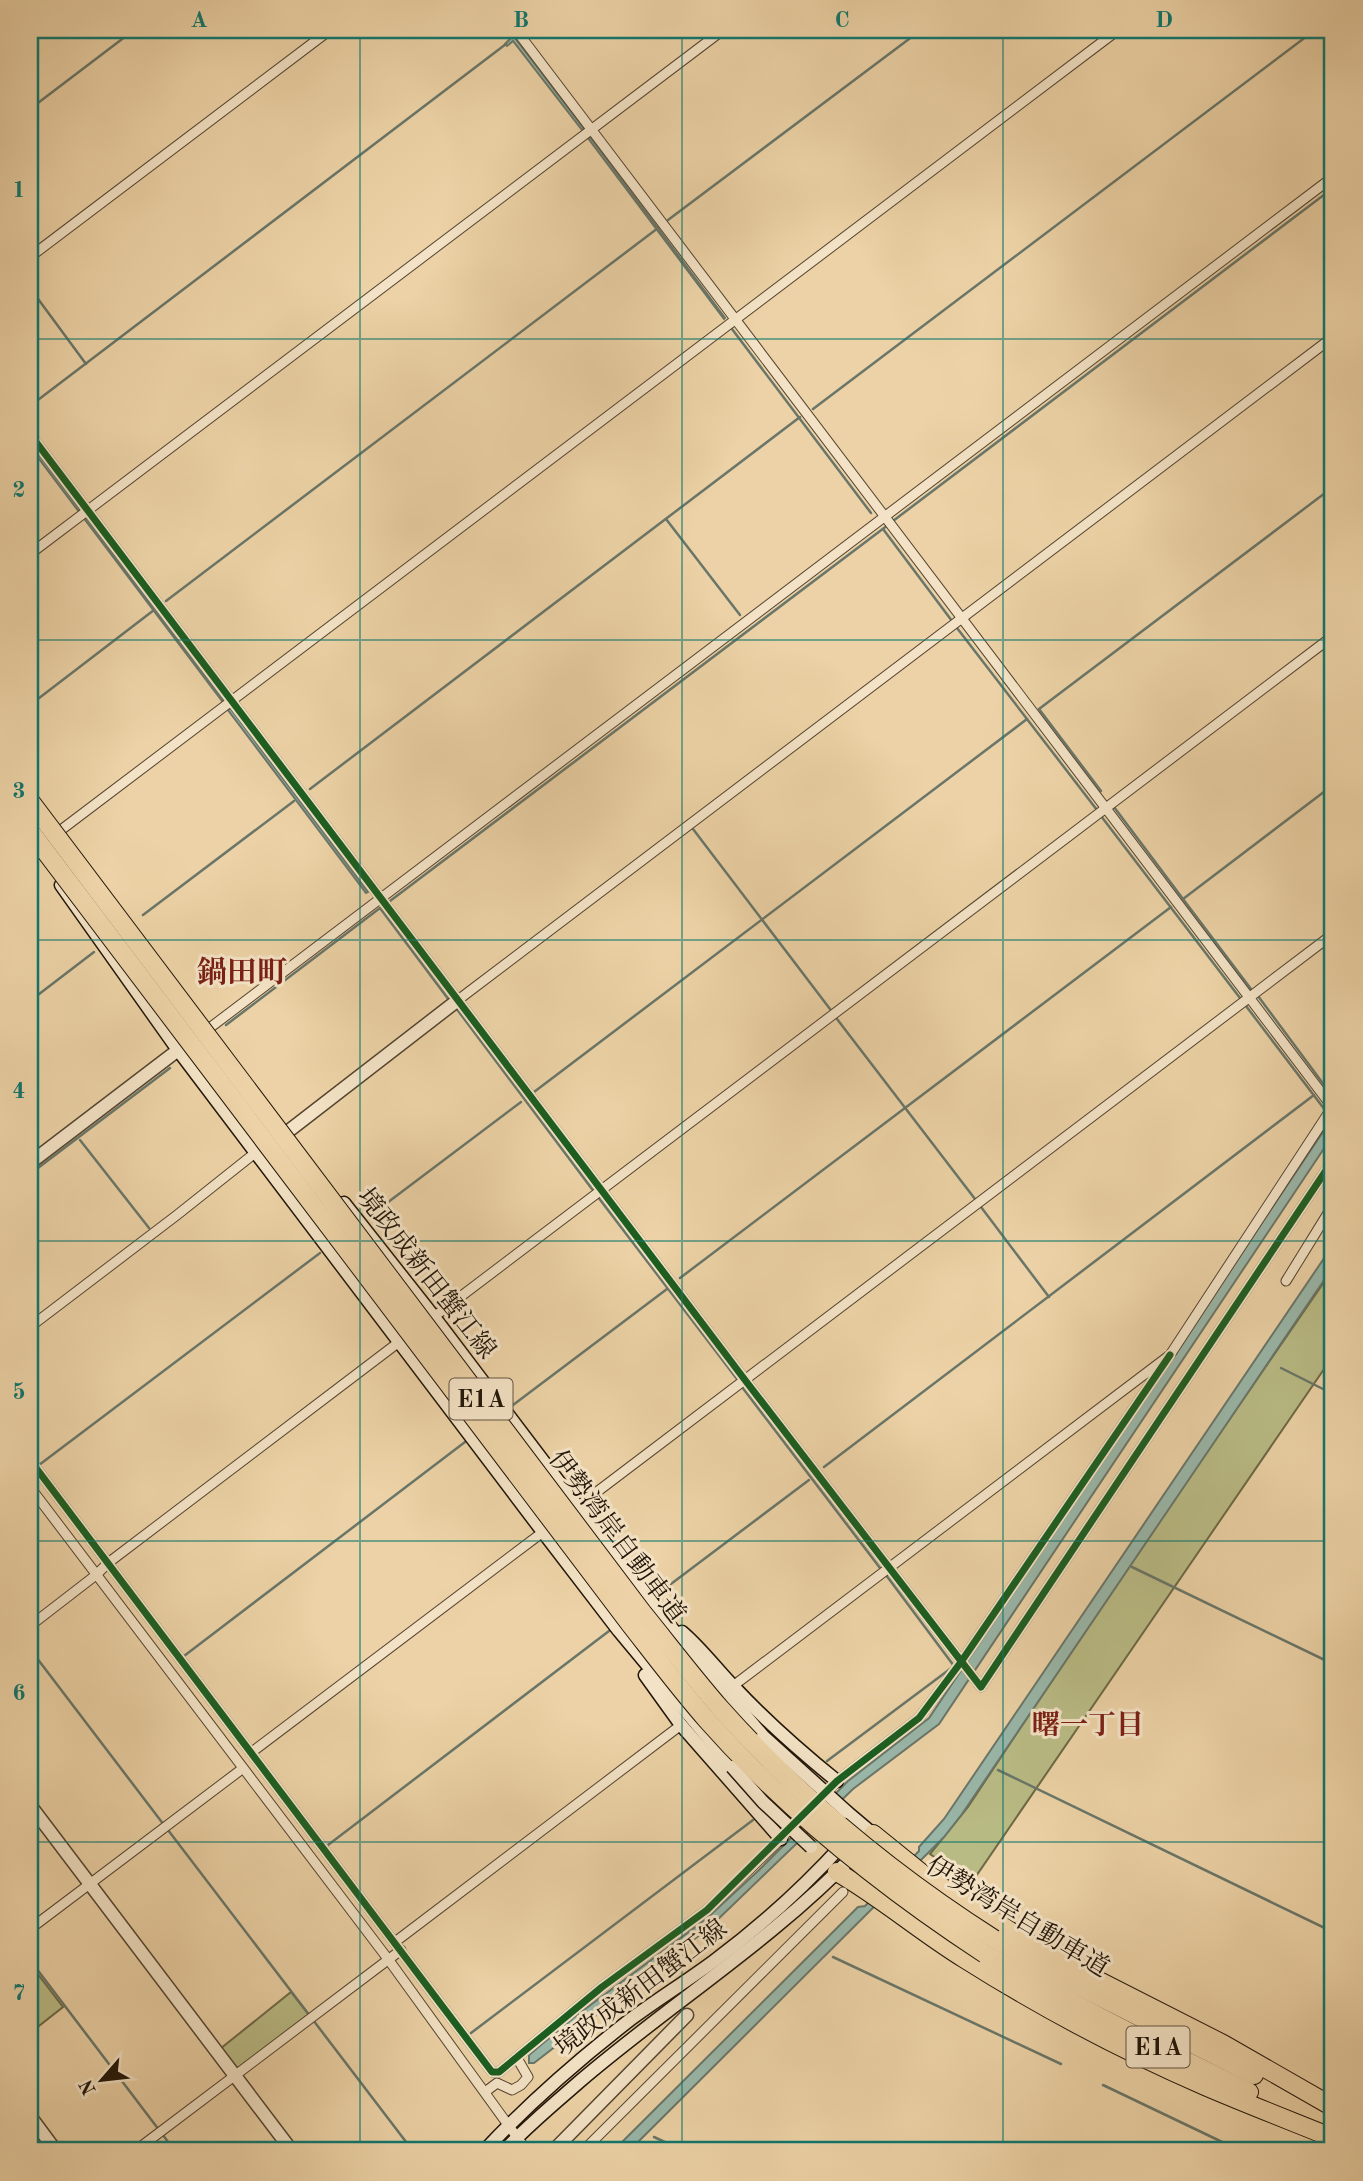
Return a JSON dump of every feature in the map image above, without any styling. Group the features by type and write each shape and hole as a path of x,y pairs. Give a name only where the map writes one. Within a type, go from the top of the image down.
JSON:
{"highway":[{"name":"伊勢湾岸自動車道","path":"30,801 642,1612 720,1708 763,1753 857,1840 948,1909 994,1939 1101,1998 1333,2114"},
{"name":"伊勢湾岸自動車道","path":"31,844 637,1633 706,1719 750,1766 844,1852 937,1923 985,1954 1116,2027 1333,2136"},
{"path":"867,1829 895,1853 957,1897 1044,1953 1223,2045 1333,2107"},
{"path":"832,1867 965,1960 1108,2040 1205,2086 1333,2136"}],"main road":[{"name":"境政成新田蟹江線","path":"30,795 286,1133 434,1317 653,1606 763,1735 867,1829 761,1940 604,2061 523,2146 505,2151"},
{"path":"31,844 178,1050 619,1631 763,1802 832,1867"},
{"path":"286,1133 458,1000"},
{"path":"30,1163 207,1030"},
{"path":"653,1606 696,1644 779,1732 837,1781"},
{"path":"619,1631 649,1681 681,1725 781,1839"},
{"path":"30,1805 292,2151"},
{"name":"境政成新田蟹江線","path":"484,2151 576,2063 634,2017 715,1960 832,1867"},
{"path":"553,2151 687,2015"},
{"path":"30,2116 56,2151"}],"street":[{"path":"30,257 330,30"},
{"path":"30,1460 492,2072 499,2072 602,1987 708,1910 837,1781 919,1718 962,1663 1333,1107 516,30"},
{"path":"30,554 723,30"},
{"path":"57,832 1118,30"},
{"path":"207,1030 888,521 1333,177"},
{"path":"458,1000 1333,337"},
{"path":"30,434 83,514 233,701 745,1380 981,1687 1333,1160"},
{"path":"30,1626 108,1563 1333,636"},
{"path":"577,1507 1333,934"},
{"path":"30,1327 256,1153"},
{"path":"1286,1281 1333,1205"},
{"path":"733,1686 1170,1355"},
{"path":"30,1488 388,1959 523,2146"},
{"path":"252,1752 542,1532"},
{"path":"135,2151 388,1959 398,1946 681,1725"},
{"path":"30,1929 242,1769"},
{"path":"583,2151 843,1892"},
{"path":"485,2092 496,2083 513,2090 521,2085 528,2077 517,2058"}],"green space":[{"path":"1333,1269 1333,1356 972,1882 930,1854 968,1807 1109,1594"},
{"path":"30,1964 63,2007 30,2033"},
{"path":"291,1992 309,2015 235,2069 220,2049"}],"shaded area":[{"path":"505,30 509,30 584,129 582,130 513,41 507,46 505,44 511,38"},
{"path":"590,137 725,318 724,319 588,138"},
{"path":"30,443 223,700 222,701 30,447"},
{"path":"230,708 368,892 366,893 228,710"},
{"path":"1333,1117 1333,1135 939,1724 853,1789 710,1927 534,2063 529,2063 529,2055 573,2018 706,1919 848,1781 929,1718"},
{"path":"1333,1245 1333,1267 944,1837 629,2151 613,2151 858,1907 865,1906 919,1851 919,1847 944,1819"}],"waterway":[{"path":"30,109 134,30"},
{"path":"668,220 921,30"},
{"path":"813,409 1315,30"},
{"path":"30,406 506,44"},
{"path":"893,521 1333,188"},
{"path":"166,601 658,228"},
{"path":"30,288 86,364"},
{"path":"732,329 871,513"},
{"path":"310,789 800,417"},
{"path":"1101,791 1039,709 1333,487"},
{"path":"666,519 740,615"},
{"path":"390,901 888,525"},
{"path":"883,529 952,621"},
{"path":"30,705 154,610"},
{"path":"957,628 1097,810"},
{"path":"534,1092 1027,719"},
{"path":"1114,807 1183,899 1333,785"},
{"path":"143,915 294,801"},
{"path":"1101,816 1240,998"},
{"path":"693,829 830,1009"},
{"path":"1183,899 1251,989"},
{"path":"680,1278 1171,907"},
{"path":"226,1025 380,908 449,1000"},
{"path":"30,1001 94,952"},
{"path":"1258,996 1333,1097"},
{"path":"1246,1006 1325,1110"},
{"path":"456,1008 592,1189"},
{"path":"837,1019 975,1199"},
{"path":"30,1174 170,1068"},
{"path":"824,1467 1314,1095"},
{"path":"371,1215 521,1102"},
{"path":"80,1140 149,1228"},
{"path":"598,1197 737,1379"},
{"path":"981,1207 1049,1297"},
{"path":"39,1465 320,1253"},
{"path":"513,1405 667,1289"},
{"path":"1281,1368 1333,1394"},
{"path":"742,1387 880,1568"},
{"path":"184,1656 465,1442"},
{"path":"655,1596 809,1480"},
{"path":"1132,1567 1333,1664"},
{"path":"827,1761 954,1666 886,1575"},
{"path":"328,1845 609,1631"},
{"path":"30,1649 164,1825"},
{"path":"998,1770 1333,1932"},
{"path":"471,2033 753,1820"},
{"path":"168,1830 413,2151"},
{"path":"833,1957 1061,2064"},
{"path":"30,1960 175,2151"},
{"path":"1103,2085 1241,2151"},
{"path":"654,2137 684,2151"}],"cycle path":[{"path":"30,434 745,1380 981,1687 1333,1160"},
{"path":"30,1460 492,2072 499,2072 602,1987 707,1910 837,1781 919,1718 961,1662 1170,1355"}],"district":[{"name":"鍋田町","path":"242,972"},
{"name":"曙一丁目","path":"1088,1724"}]}
